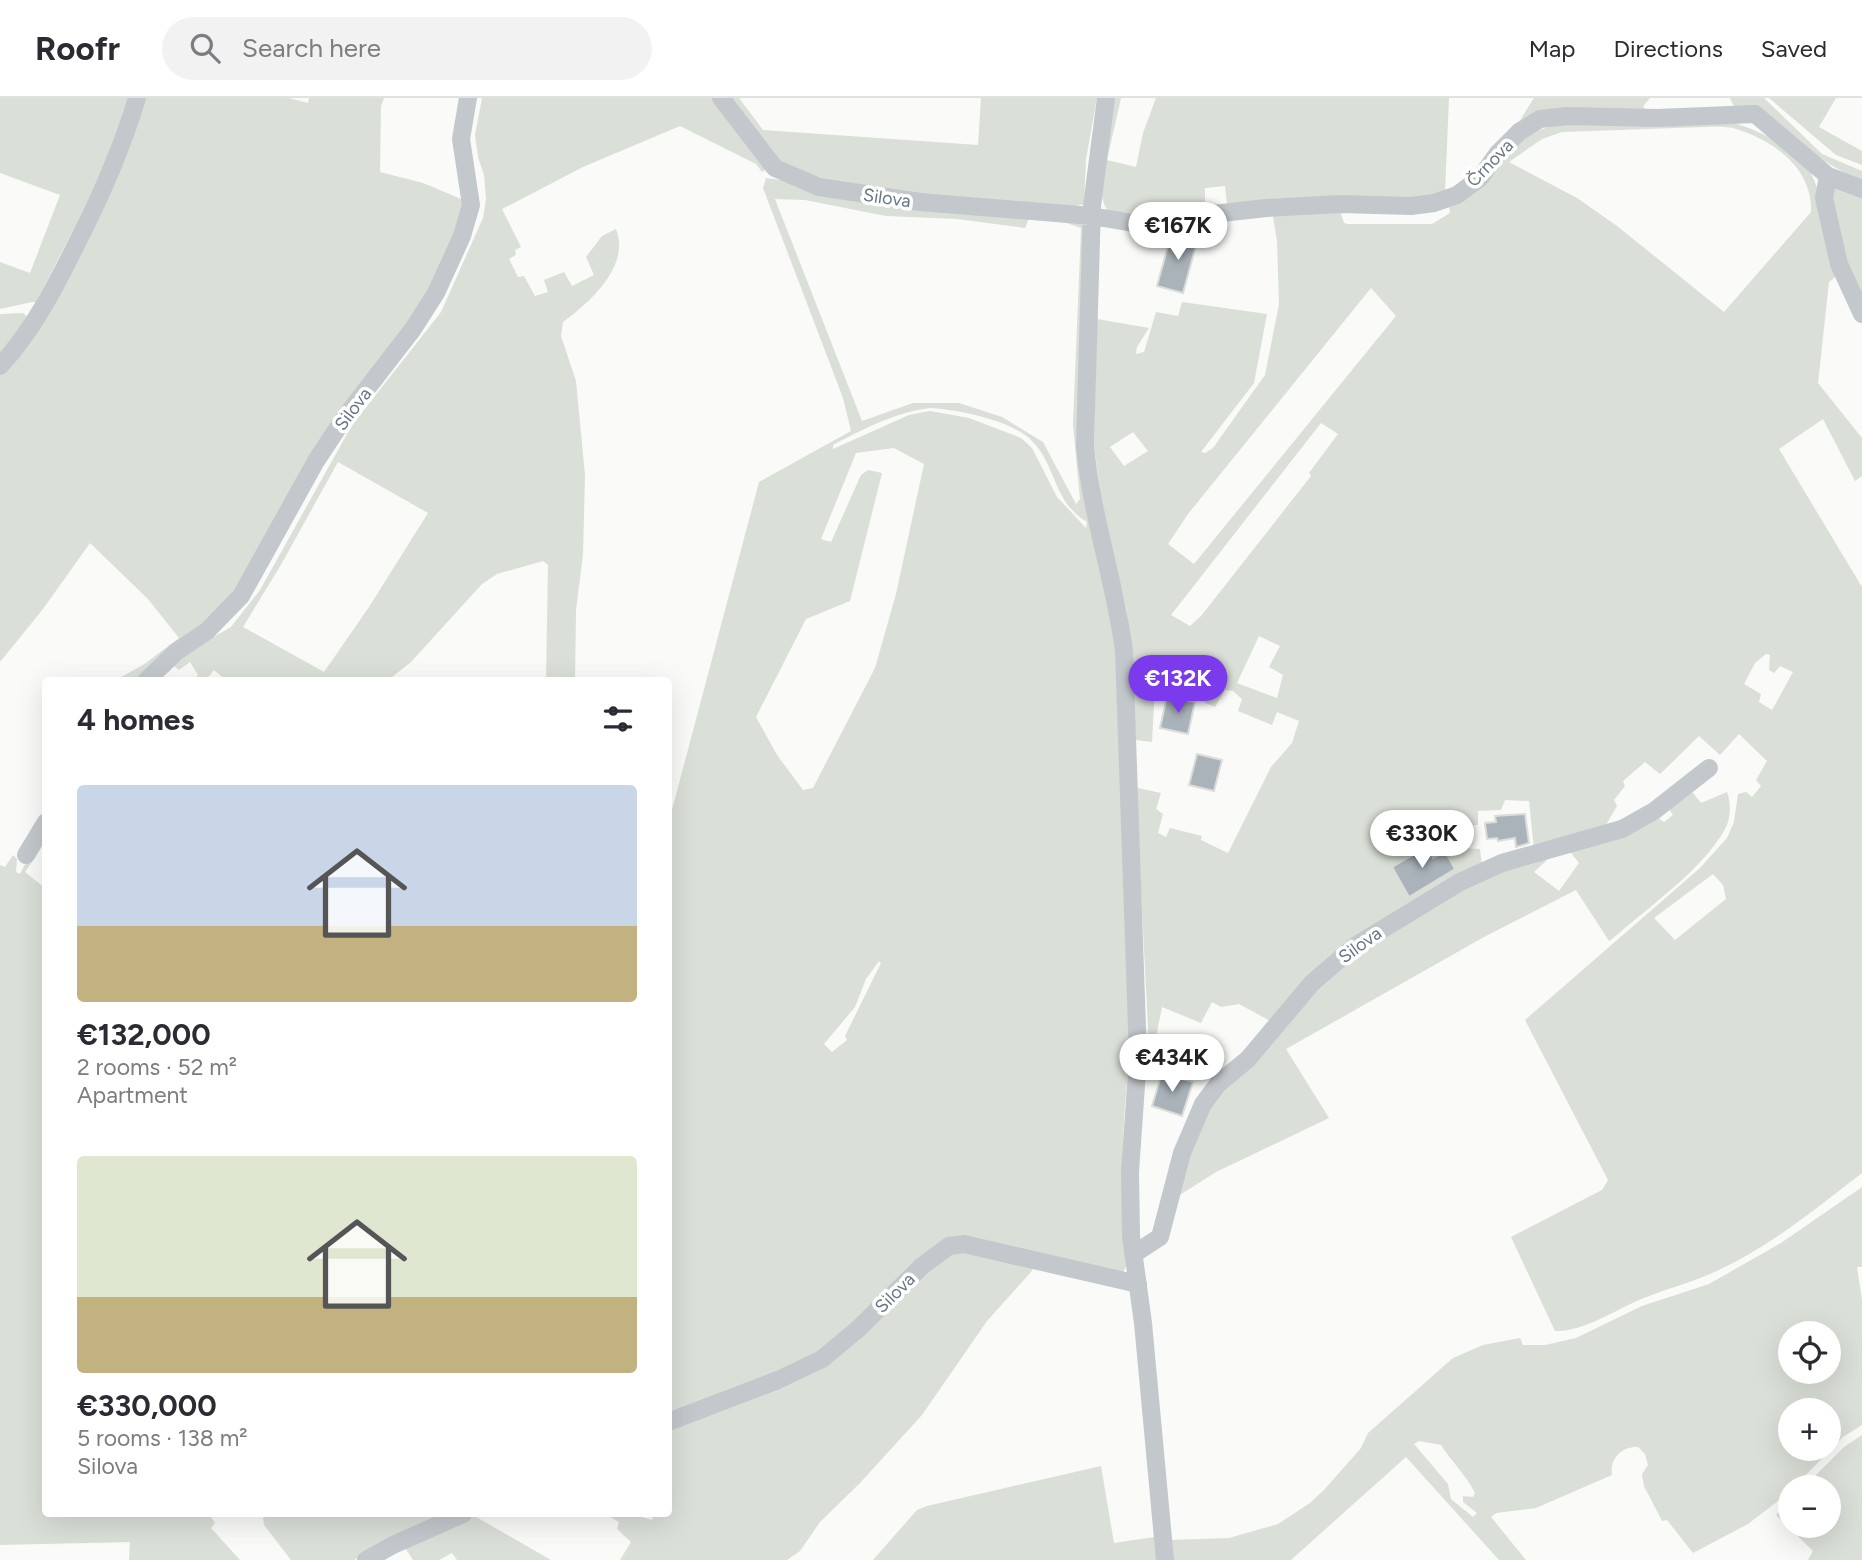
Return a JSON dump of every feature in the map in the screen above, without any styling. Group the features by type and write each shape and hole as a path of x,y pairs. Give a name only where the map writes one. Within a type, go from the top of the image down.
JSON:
{"street":[{"path":"0,366 20,344 45,308 103,191 137,98"},
{"name":"Silova","path":"150,677 177,652 207,631 241,596 316,461 345,417 413,329 436,293 462,236 471,205 461,139 468,98"},
{"name":"Silova","path":"721,98 775,168 819,187 920,202 1091,216"},
{"path":"1106,98 1098,141 1091,216 1085,444 1088,477 1119,611 1124,651 1138,1057 1130,1172 1134,1254 1165,1560"},
{"name":"Črnova","path":"1091,216 1133,223 1266,208 1340,204 1411,206 1434,203 1457,195 1480,178 1498,153 1520,132 1540,119 1568,116 1657,118 1755,114 1828,176 1862,189"},
{"path":"1828,176 1824,198 1839,264 1862,314"},
{"name":"Silova","path":"1134,1254 1160,1237 1182,1153 1203,1104 1217,1084 1248,1059 1312,983 1354,946 1460,881 1502,863 1622,828 1654,811 1709,768"},
{"path":"26,855 42,829"},
{"name":"Silova","path":"672,1420 778,1380 822,1359 858,1329 922,1266 949,1246 964,1244 1138,1284"},
{"path":"366,1560 456,1517"}],"shaded area":[{"path":"0,98 132,98 125,121 41,300 0,309 0,262 30,273 60,195 0,173"},
{"path":"142,98 289,98 308,103 309,98 384,98 381,106 380,172 423,183 466,201 463,217 428,298 225,607 144,677 121,677 143,665 179,638 148,599 90,543 43,609 0,662 0,371"},
{"path":"482,98 717,98 767,169 762,172 756,164 680,126 583,167 502,209 521,247 515,250 516,255 509,259 518,277 524,276 535,296 548,292 544,280 564,272 572,286 594,275 586,257 602,236 616,229 619,243 613,270 595,294 563,322 561,336 576,381 585,475 583,554 576,610 575,677 546,677 548,565 543,561 497,574 482,584 411,662 392,677 222,677 214,670 208,677 196,677 198,675 190,662 179,670 174,666 191,650 231,627 260,590 352,425 441,312 483,218 486,199 484,175 475,135","holes":["338,462 428,513 324,672 243,627"]},
{"path":"728,98 739,98 763,130 978,145 981,98 1097,98 1086,159 1084,204 1072,207 831,186 778,163"},
{"path":"1112,98 1121,98 1107,160 1136,167 1143,133 1156,98 1449,98 1445,191 1415,200 1280,198 1227,205 1225,186 1205,188 1205,206 1155,214 1115,213 1108,210 1103,202 1101,190"},
{"path":"1534,98 1650,98 1643,106 1646,111 1540,112 1520,120"},
{"path":"1730,98 1764,98 1822,154 1862,171 1862,183 1735,109"},
{"path":"1769,98 1836,98 1819,127 1862,151 1862,165 1836,155"},
{"path":"1726,121 1736,124 1769,137 1799,157 1812,175 1822,202 1839,274 1829,282 1818,383 1862,438 1862,476 1855,481 1823,419 1779,449 1862,587 1862,1173 1789,1228 1731,1264 1701,1278 1639,1300 1587,1325 1555,1331 1511,1237 1602,1190 1608,1180 1525,1020 1700,868 1727,838 1734,822 1738,794 1746,792 1752,797 1761,786 1756,780 1767,761 1739,734 1720,755 1699,736 1660,774 1645,762 1623,781 1625,786 1614,800 1617,806 1603,830 1534,849 1529,801 1505,800 1501,810 1478,811 1478,825 1452,826 1453,848 1480,849 1482,866 1399,913 1274,1023 1239,1004 1221,1007 1212,1002 1201,1023 1162,1007 1155,1042 1184,1052 1179,1066 1145,1057 1148,1028 1136,792 1138,788 1161,793 1156,809 1163,814 1158,833 1166,837 1170,828 1202,836 1201,840 1228,853 1271,767 1292,743 1299,721 1277,712 1272,725 1238,711 1242,699 1233,691 1225,690 1215,707 1205,703 1212,677 1156,669 1152,742 1136,740 1127,612 1103,511 1094,446 1097,319 1149,328 1137,347 1136,354 1144,352 1156,312 1178,316 1182,302 1267,314 1254,383 1201,452 1205,453 1213,448 1265,375 1279,304 1277,241 1272,211 1340,211 1344,223 1348,224 1432,224 1450,213 1449,206 1514,145 1545,128 1562,124","holes":["1704,127 1736,129 1764,141 1789,159 1806,183 1811,212 1724,312 1617,226 1577,198 1509,162 1542,139 1562,132","1371,288 1396,316 1194,564 1168,544 1188,514","1321,423 1338,434 1309,473 1311,476 1201,616 1190,626 1171,615","1133,432 1148,451 1124,466 1110,447","1259,636 1280,646 1269,667 1283,675 1277,698 1237,683","1766,654 1770,655 1769,670 1774,673 1780,666 1793,672 1772,710 1759,702 1761,694 1744,684 1755,663","1713,874 1723,885 1726,899 1675,940 1654,918"]},
{"path":"766,178 1084,222 1078,403 1117,659 1130,1056 1122,1160 1127,1265 1123,1272 1115,1276 994,1243 952,1241 824,1353 672,1414 672,810 759,482 851,431 843,398 763,188","holes":["775,199 805,200 886,216 957,219 1025,228 1030,216 1061,221 1081,228 1073,425 1080,499 1076,504 1043,442 1002,417 959,403 913,403 862,421","930,408 956,411 999,422 1024,434 1041,452 1061,494 1076,514 1087,522 1086,528 1057,497 1032,448 1021,438 969,418 930,411 909,415 833,449 833,445 868,427 892,417","894,448 924,464 896,594 875,668 813,788 803,790 777,755 756,717 806,619 850,601 882,473 868,470 861,475 831,542 821,539 856,453","879,961 881,963 845,1036 847,1040 832,1052 824,1044 855,1007 866,979"]},
{"path":"1836,187 1862,196 1862,300 1837,244 1830,192"},
{"path":"23,313 30,319 0,359 0,314"},
{"path":"1689,788 1701,803 1727,792 1730,810 1725,829 1690,872 1617,935 1609,941 1576,890 1484,937 1286,1049 1329,1118 1216,1172 1175,1198 1209,1098 1328,972 1456,888 1546,855 1547,860 1534,872 1559,891 1579,863 1568,849 1654,815 1664,822 1673,815 1667,806"},
{"path":"32,851 36,856 25,872 42,886 42,1517 211,1517 215,1523 211,1528 240,1560 129,1560 130,1542 0,1545 0,865 5,867 13,855 17,859 16,872 20,874"},
{"path":"1862,1187 1862,1267 1857,1267 1862,1300 1862,1425 1841,1439 1841,1398 1778,1398 1778,1461 1819,1461 1806,1475 1778,1475 1778,1501 1748,1524 1693,1553 1667,1520 1662,1521 1644,1486 1642,1474 1648,1465 1645,1454 1638,1447 1632,1447 1622,1451 1615,1459 1612,1475 1536,1508 1496,1513 1491,1517 1526,1560 1499,1560 1406,1457 1291,1560 1171,1560 1168,1540 1229,1538 1278,1524 1310,1503 1361,1448 1368,1433 1453,1358 1483,1345 1520,1338 1523,1345 1545,1345 1576,1338 1642,1306 1709,1284 1781,1243","holes":["1419,1441 1441,1445 1467,1480 1475,1493 1473,1497 1463,1496 1463,1502 1477,1513 1473,1517 1451,1499 1448,1484 1414,1444"]},
{"path":"962,1247 1036,1262 1031,1272 987,1321 922,1415 820,1522 800,1551 787,1560 620,1560 631,1542 617,1529 619,1522 610,1517 642,1517 652,1520 653,1517 672,1517 672,1424 786,1381 925,1266"},
{"path":"1862,1435 1862,1560 1808,1560 1813,1551 1800,1538 1841,1538 1841,1475 1816,1475 1830,1461 1841,1461 1841,1450"},
{"path":"1101,1466 1114,1543 1154,1537 1157,1560 873,1560 917,1510"},
{"path":"443,1517 398,1536 354,1560 291,1560 264,1525 263,1518"},
{"path":"464,1517 476,1517 551,1560 457,1560 452,1553 439,1560 413,1560 402,1543"}],"building":[{"path":"1172,231 1198,238 1183,293 1157,286"},
{"path":"1167,696 1195,702 1188,734 1160,728"},
{"path":"1197,754 1222,760 1214,791 1189,785"},
{"path":"1525,814 1529,843 1516,847 1515,838 1498,841 1497,838 1487,839 1485,823 1496,822 1495,816"},
{"path":"1427,847 1433,858 1445,851 1455,869 1409,897 1392,867"},
{"path":"1162,1073 1193,1082 1182,1116 1152,1106"}]}
